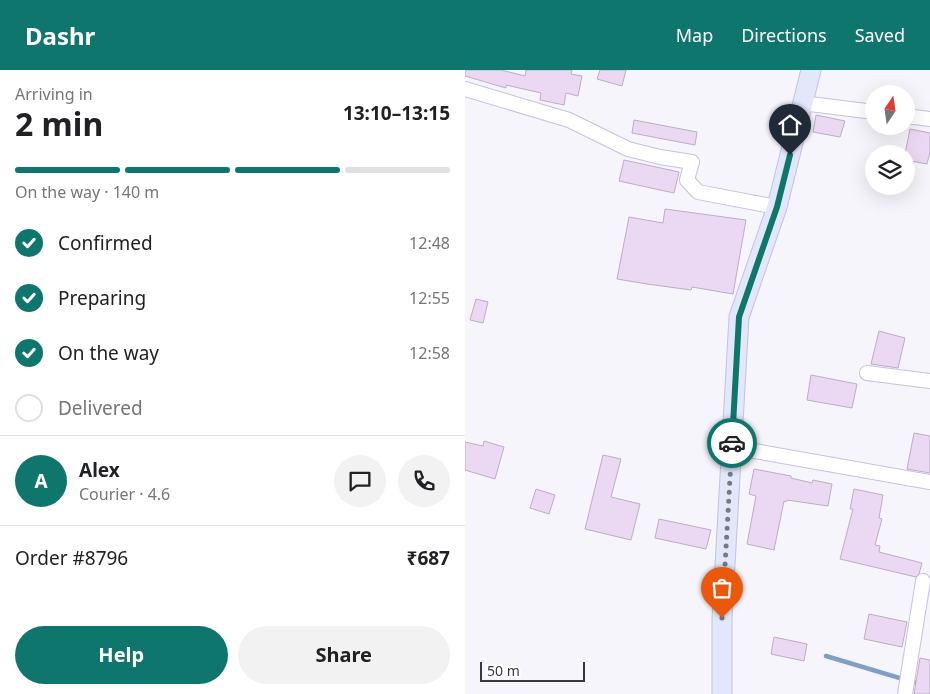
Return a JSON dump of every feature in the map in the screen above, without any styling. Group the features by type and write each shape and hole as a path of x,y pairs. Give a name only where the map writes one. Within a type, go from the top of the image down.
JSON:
{"street":[{"path":"722,694 722,618 739,317 777,207 811,70"},
{"path":"465,89 569,120 628,149 692,162 687,180 698,192 777,207"},
{"path":"802,103 865,111"},
{"path":"915,117 930,118"},
{"path":"867,373 930,382"},
{"path":"732,447 930,482"},
{"path":"905,694 923,581"}],"building":[{"path":"465,70 501,70 525,76 526,70 572,70 571,74 582,76 578,96 566,93 564,105 540,100 541,93 506,85 506,88 465,76"},
{"path":"600,70 626,70 622,86 597,79"},
{"path":"816,115 845,121 840,137 813,132"},
{"path":"634,120 697,132 695,145 632,133"},
{"path":"915,130 930,133 930,152 927,164 915,162 915,145 907,145 909,135 915,135"},
{"path":"624,160 679,172 674,193 619,181"},
{"path":"665,209 746,220 733,294 692,287 691,290 617,279 629,217 663,223"},
{"path":"476,299 488,302 483,323 470,320"},
{"path":"879,331 905,338 898,368 871,364"},
{"path":"811,375 857,384 852,408 807,400"},
{"path":"914,433 930,436 930,473 907,469"},
{"path":"484,441 504,447 495,479 465,470 465,442 483,446"},
{"path":"603,455 621,459 611,497 640,504 631,540 585,529"},
{"path":"754,469 791,476 791,478 812,483 813,480 832,484 828,506 784,501 774,550 747,544 756,496 749,494"},
{"path":"536,489 555,495 549,514 530,508"},
{"path":"854,489 883,495 879,518 882,519 875,545 880,546 879,552 922,563 919,574 916,577 840,559 853,509 850,509"},
{"path":"659,519 711,530 706,549 655,538"},
{"path":"869,614 907,622 902,647 864,639"},
{"path":"774,637 807,644 804,661 771,654"},
{"path":"920,658 930,660 930,694 914,694"}],"waterway":[{"path":"826,656 930,687"}],"way so far":[{"path":"722,618 732,443"}],"route":[{"path":"732,443 739,317 777,207 790,155"}]}
